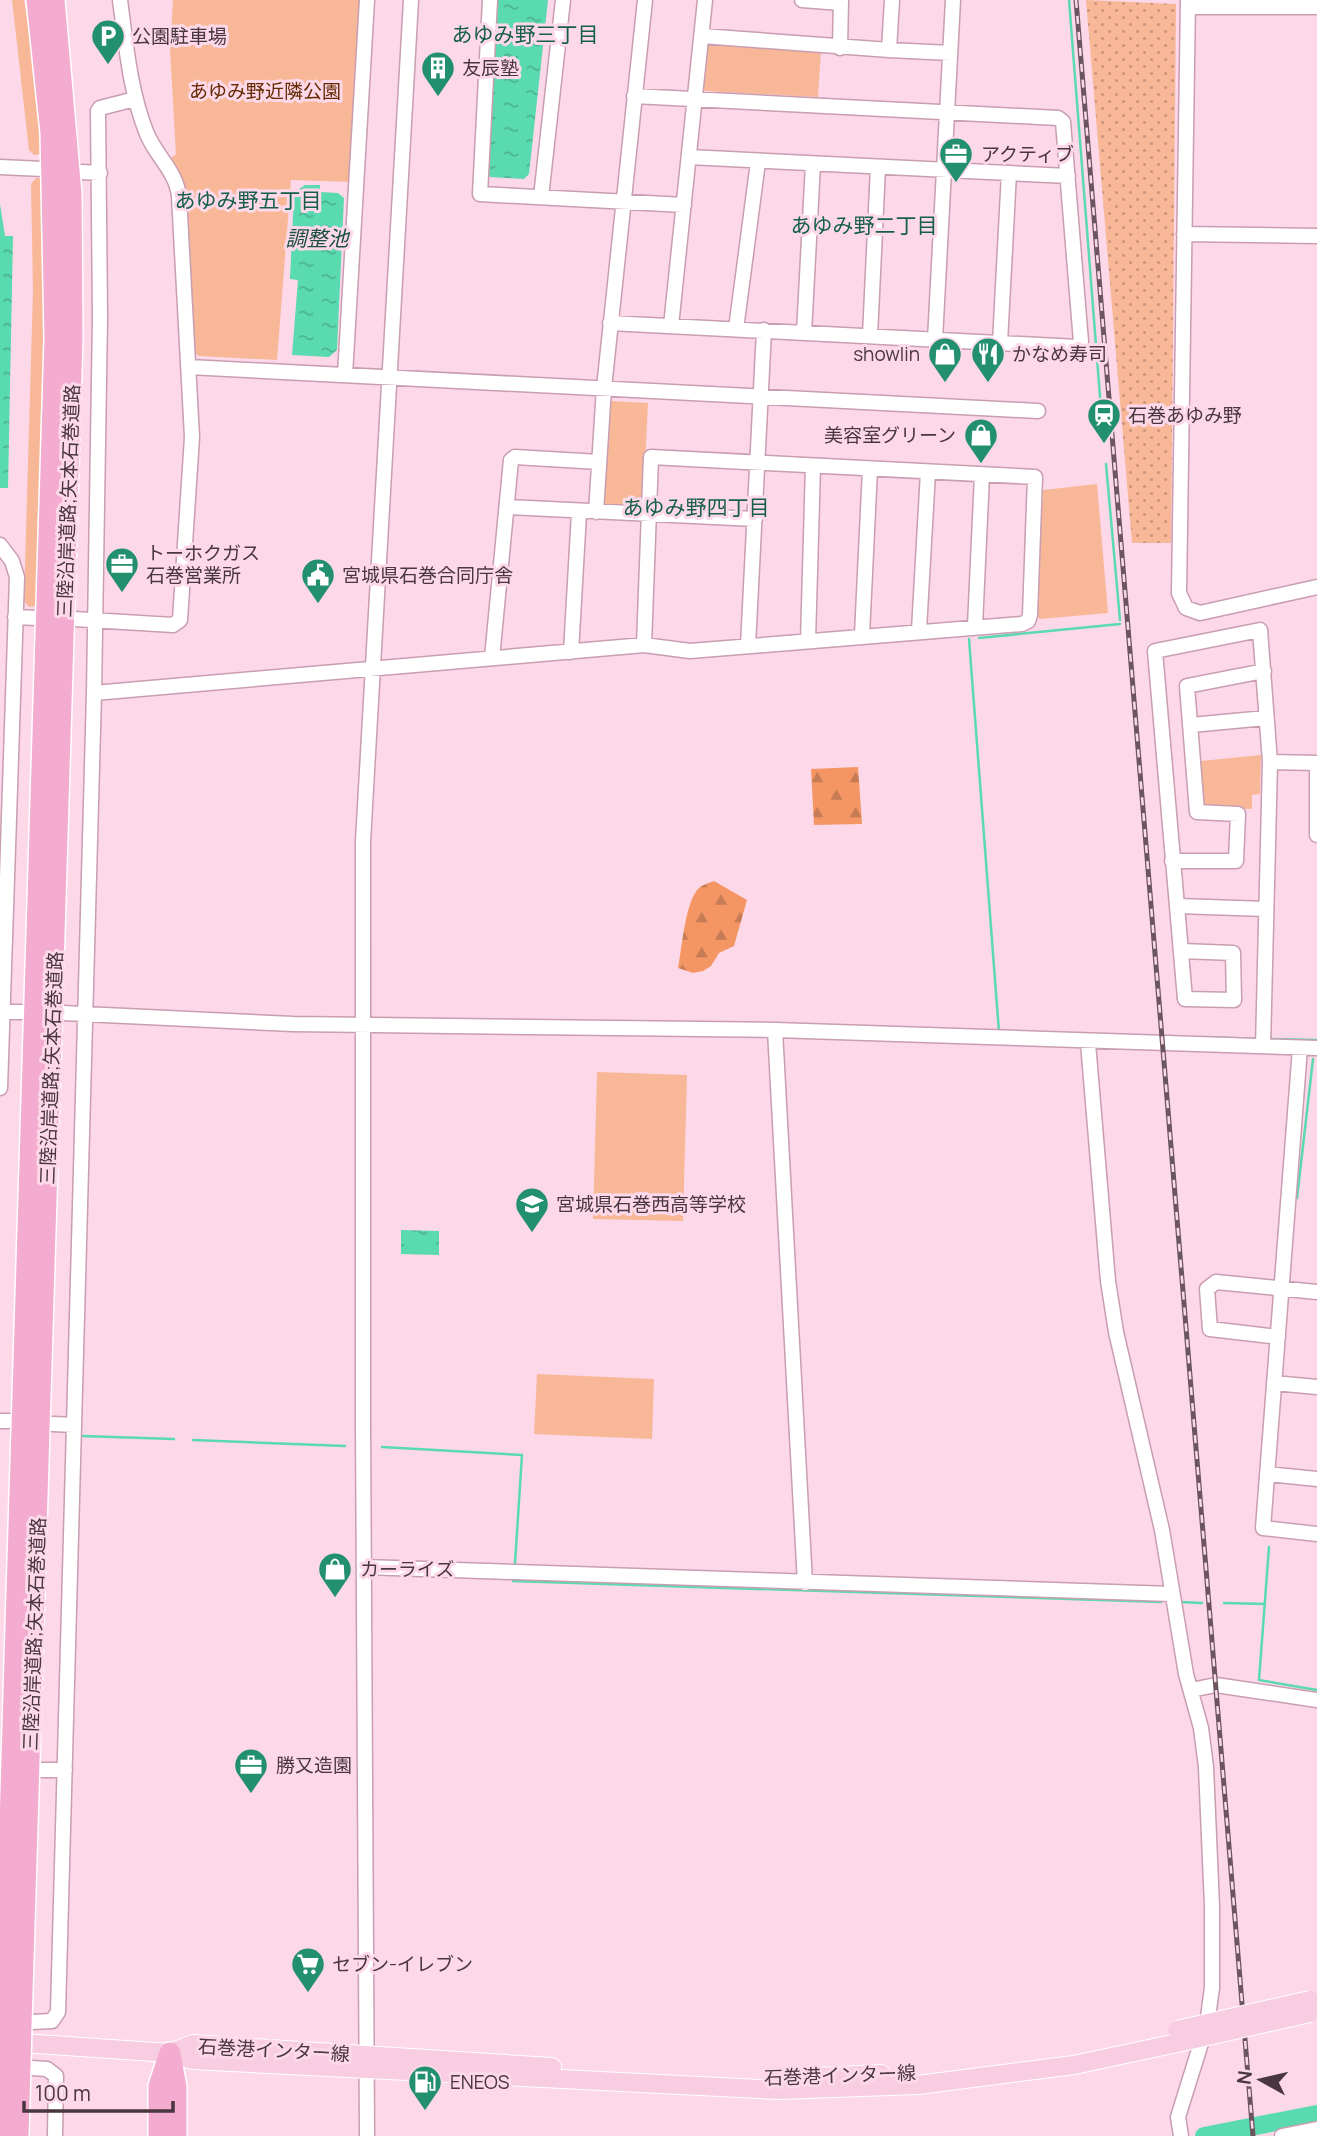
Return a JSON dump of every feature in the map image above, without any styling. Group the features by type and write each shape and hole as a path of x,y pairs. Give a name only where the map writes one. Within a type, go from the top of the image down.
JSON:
{"highway":[{"name":"三陸沿岸道路;矢本石巻道路","path":"18,2136 18,2066 14,2028 55,338 51,133 37,0"},
{"name":"三陸沿岸道路;矢本石巻道路","path":"14,2028 72,352 71,183 54,0"},
{"path":"159,2136 159,2086 170,2053"},
{"path":"170,2053 176,2087 176,2136"},
{"name":"三陸沿岸道路;矢本石巻道路","path":"1,2136 18,2066"}],"main road":[{"name":"石巻港インター線","path":"14,2028 170,2053 193,2044 368,2063 778,2090 918,2085 1074,2065 1177,2036 1313,2005"}],"street":[{"path":"74,619 173,625 180,620 192,437 178,189 174,177 148,135 135,99 120,0"},
{"path":"345,375 367,0"},
{"path":"367,2136 363,841 411,0"},
{"path":"490,0 480,194 684,205"},
{"path":"541,197 563,0"},
{"path":"596,512 610,323 645,0"},
{"path":"671,326 705,0"},
{"path":"802,0 841,2 840,48"},
{"path":"889,50 892,0"},
{"path":"935,340 953,0"},
{"path":"1317,7 1301,3 1188,3 1181,603 1193,612 1200,612 1317,587"},
{"path":"702,36 840,48 950,53"},
{"path":"610,323 1077,347 1081,342 1063,122 1058,118 634,96"},
{"path":"14,2028 52,2021 58,2012 83,1015 96,620 100,173 98,111 100,108 135,99"},
{"path":"689,157 1068,176"},
{"path":"736,329 758,162"},
{"path":"804,333 813,164"},
{"path":"0,167 43,169"},
{"path":"870,336 878,167"},
{"path":"81,172 100,173"},
{"path":"1000,343 1009,173"},
{"path":"1184,234 1317,236"},
{"path":"748,646 764,330"},
{"path":"189,367 1038,411"},
{"path":"492,658 512,460 515,457 599,462"},
{"path":"94,693 644,645 690,651 919,630 1022,624 1028,621 1030,615 1035,477 651,457 644,645"},
{"path":"808,640 813,466"},
{"path":"862,635 870,469"},
{"path":"919,630 928,472"},
{"path":"975,626 982,475"},
{"path":"507,507 579,513 755,520"},
{"path":"570,652 579,513"},
{"path":"0,545 15,568 15,617 6,695 0,1088"},
{"path":"15,617 37,618"},
{"path":"1182,951 1233,953 1234,1000 1185,999 1155,651 1261,630 1270,762 1262,1046"},
{"path":"1172,861 1236,861 1238,814 1197,812 1187,686 1264,671"},
{"path":"1191,725 1266,718"},
{"path":"1270,762 1317,763 1317,835"},
{"path":"1178,906 1266,909"},
{"path":"2,1012 26,1013"},
{"path":"63,1013 363,1026 775,1030 1088,1043 1317,1048"},
{"path":"775,1030 805,1583"},
{"path":"1088,1043 1108,1281 1116,1332 1162,1530 1206,1767 1213,1959 1207,2025 1182,2098 1180,2131"},
{"path":"1300,1048 1263,1528 1317,1534"},
{"path":"1278,1337 1210,1329 1207,1289 1216,1282 1317,1292"},
{"path":"1274,1384 1317,1387"},
{"path":"53,1424 74,1425"},
{"path":"1267,1474 1317,1479"},
{"path":"364,1567 1172,1594"},
{"path":"1191,1689 1216,1685 1317,1700"},
{"path":"41,1770 65,1770"},
{"path":"18,2066 47,2069 56,2076 55,2136"},
{"path":"1282,2136 1317,2129"}],"green space":[{"path":"12,0 24,0 33,53 41,154 34,155 29,150"},
{"name":"あゆみ野近隣公園","path":"173,0 363,0 353,182 291,180 277,360 199,356 192,351 186,189 170,159 176,154 170,50"},
{"path":"1086,0 1176,4 1171,543 1132,543"},
{"path":"711,42 821,51 818,97 705,91 701,86 705,45"},
{"path":"36,178 42,178 44,346 36,606 29,607 24,601 33,291 31,184"},
{"path":"612,401 648,403 643,505 637,510 607,508 601,504 606,406"},
{"path":"1097,484 1108,613 1040,619 1036,615 1043,490"},
{"path":"1261,755 1260,794 1252,795 1252,809 1208,807 1203,801 1201,761"},
{"path":"858,767 862,824 814,825 811,769"},
{"path":"714,881 747,900 734,946 719,953 711,966 693,973 678,968 687,914 694,894 699,888"},
{"path":"597,1072 687,1075 683,1221 593,1219"},
{"path":"537,1374 654,1379 652,1439 534,1434"}],"water":[{"path":"496,0 548,0 529,174 524,179 490,177 488,173"},
{"name":"調整池","path":"305,185 320,185 320,192 338,193 344,198 337,350 329,357 292,355 298,280 290,279 294,193"},
{"path":"0,204 5,236 13,236 8,488 0,488"},
{"path":"401,1230 439,1231 439,1255 401,1254"}],"waterway":[{"path":"1069,0 1101,409"},
{"path":"1106,464 1120,620"},
{"path":"979,638 1120,624"},
{"path":"969,639 999,1032"},
{"path":"1203,1037 1259,1039"},
{"path":"1269,1039 1317,1040"},
{"path":"1297,1198 1313,1059"},
{"path":"83,1436 174,1439"},
{"path":"193,1440 345,1446"},
{"path":"382,1447 522,1455 515,1563"},
{"path":"1269,1547 1259,1680 1317,1690"},
{"path":"513,1581 1161,1602"},
{"path":"1180,1602 1202,1603"},
{"path":"1224,1603 1265,1604"},
{"path":"1204,2136 1317,2114"}],"railway":[{"path":"1076,0 1253,2136"}],"place":[{"name":"公園駐車場","path":"108,66"},
{"name":"友辰塾","path":"438,98"},
{"name":"アクティブ","path":"956,184"},
{"name":"showlin","path":"945,384"},
{"name":"かなめ寿司","path":"988,384"},
{"name":"石巻あゆみ野","path":"1104,445"},
{"name":"美容室グリーン","path":"981,465"},
{"name":"トーホクガス 石巻営業所","path":"122,594"},
{"name":"宮城県石巻合同庁舎","path":"318,605"},
{"name":"宮城県石巻西高等学校","path":"532,1234"},
{"name":"カーライズ","path":"335,1599"},
{"name":"勝又造園","path":"251,1795"},
{"name":"セブン-イレブン","path":"308,1994"},
{"name":"ENEOS","path":"425,2112"}],"district":[{"name":"あゆみ野三丁目","path":"525,34"},
{"name":"あゆみ野五丁目","path":"248,200"},
{"name":"あゆみ野二丁目","path":"864,225"},
{"name":"あゆみ野四丁目","path":"696,507"}]}
